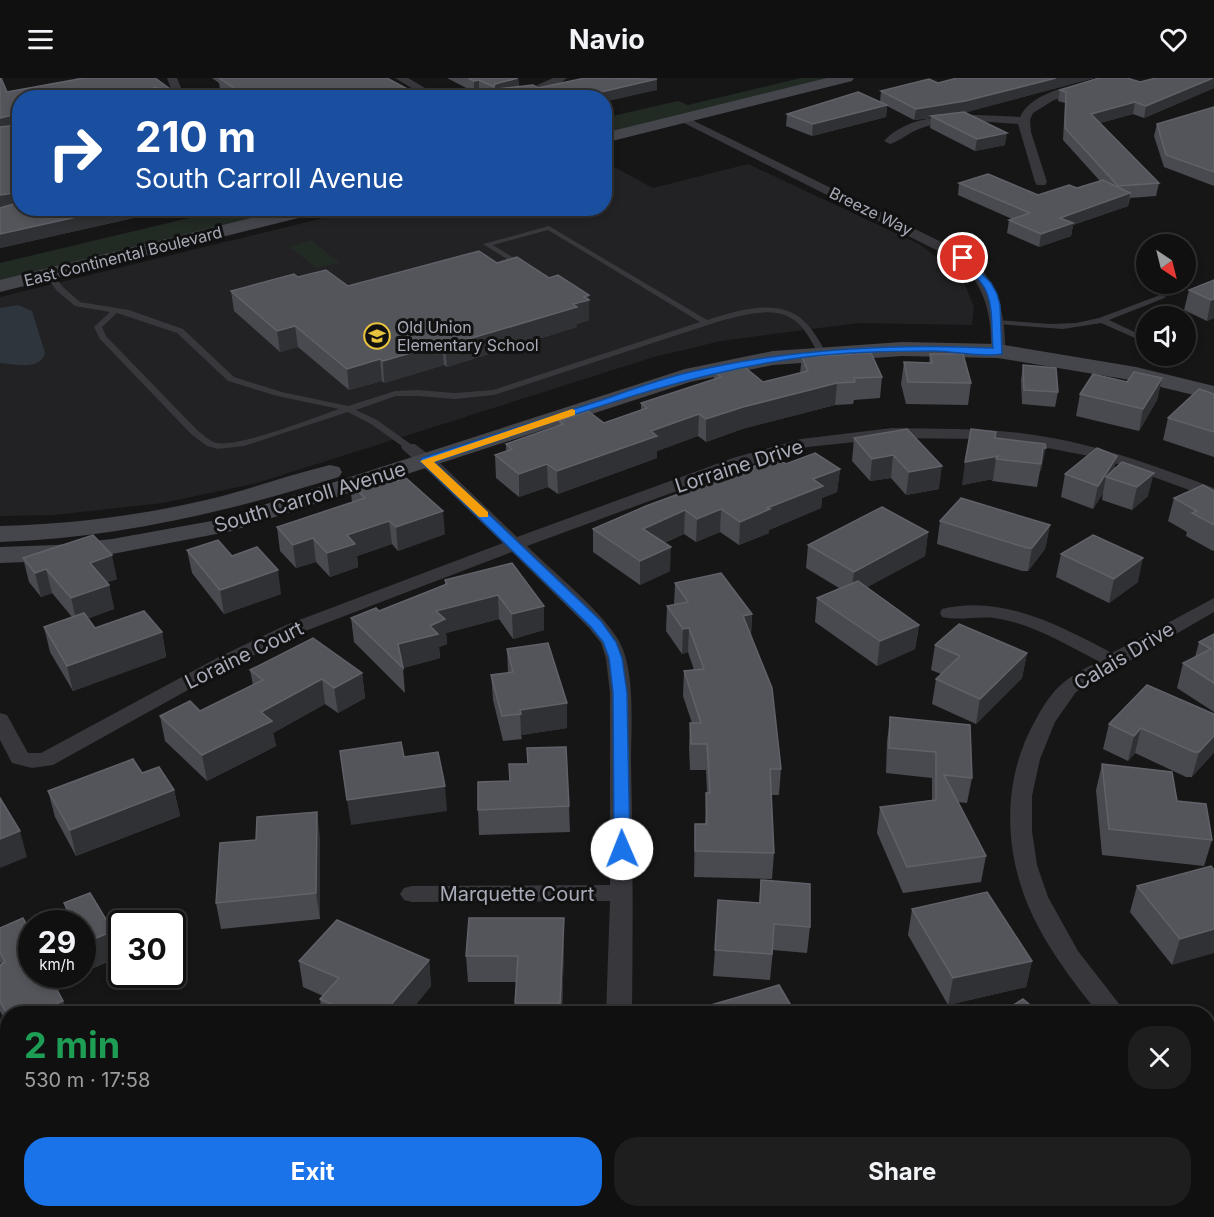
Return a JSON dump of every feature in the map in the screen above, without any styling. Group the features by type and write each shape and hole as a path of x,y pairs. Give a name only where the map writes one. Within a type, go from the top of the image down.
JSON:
{"main road":[{"path":"612,136 846,78"},
{"name":"East Continental Boulevard","path":"0,286 283,216"},
{"name":"South Carroll Avenue","path":"998,338 1214,393"},
{"name":"South Carroll Avenue","path":"0,555 64,551 183,534 223,525 291,506 417,454 669,363 762,344 913,348 998,338 1087,351 1214,381"},
{"name":"South Carroll Avenue","path":"0,534 67,530 167,517 212,508 276,489 417,454"}],"street":[{"path":"400,78 422,90"},
{"path":"535,90 562,78"},
{"path":"1041,182 1023,121 1028,110 1038,102 1122,78"},
{"name":"Breeze Way","path":"684,119 963,258 987,285 995,305 998,338"},
{"path":"890,141 898,133 933,122 964,119 1023,121"},
{"name":"Lorraine Drive","path":"516,546 772,451 807,442 882,434 978,434 1063,445 1145,467 1214,494"},
{"path":"417,454 516,546 596,624 610,642 615,658 620,693 622,893 619,1006"},
{"name":"Loraine Court","path":"0,720 20,758 32,761 45,760 224,662 293,629 367,598 516,546"},
{"name":"Calais Drive","path":"1107,1006 1083,978 1053,933 1037,902 1026,869 1020,837 1020,814 1027,766 1035,740 1069,688 1214,604"},
{"path":"949,613 992,611 1018,616 1113,661"},
{"name":"Marquette Court","path":"412,894 622,893"}],"lane":[{"path":"532,273 487,244 549,228 706,323"},
{"path":"48,274 60,289 78,304 116,310 180,331 231,379 280,394 348,409 374,423 417,454"},
{"path":"998,338 1051,327 1083,326 1163,297"},
{"path":"116,310 98,327 103,337 194,432 210,444 218,446 244,443 395,394 455,396 494,392 706,323 754,311 774,309 787,312 804,322 819,346"},
{"path":"1102,320 1136,336"}],"shaded area":[{"path":"801,78 833,78 612,132 612,116 678,101 688,105"},
{"name":"Old Union Elementary School","path":"748,164 919,244 948,265 965,285 974,307 972,325 858,323 721,341 654,357 257,483 163,503 54,515 0,516 0,297 331,216 612,216 612,166 653,188"},
{"path":"198,216 274,216 0,283 0,263"},
{"path":"311,240 340,263 316,268 290,247"},
{"path":"18,305 32,311 45,353 42,359 33,364 0,363 0,308"}],"building":[{"path":"1,78 7,92 12,91 12,115 0,118"},
{"path":"84,78 155,78 172,90 153,87 157,90 18,90"},
{"path":"219,78 387,78 409,90 237,90"},
{"path":"468,78 518,78 495,84 494,87"},
{"path":"585,78 657,79 610,90 497,89 533,85 538,88"},
{"path":"957,78 1056,78 965,101 916,109 881,91 929,79 938,83"},
{"path":"1099,78 1127,78 1140,82 1156,78 1213,78 1146,106 1135,102 1091,114 1159,183 1118,186 1065,128 1066,92 1060,90"},
{"path":"858,92 887,105 813,124 787,114"},
{"path":"1214,107 1214,172 1166,155 1157,124"},
{"path":"964,112 1007,133 977,139 931,116"},
{"path":"12,126 12,193 0,195 0,127"},
{"path":"988,174 1038,195 1069,185 1077,188 1103,180 1130,193 1060,218 1073,223 1041,234 1009,220 1030,213 959,183"},
{"path":"12,204 12,216 81,216 0,234 0,208"},
{"name":"Old Union Elementary School","path":"479,251 497,263 517,257 549,278 558,275 589,295 584,297 589,300 573,304 577,307 445,346 442,344 347,369 295,326 277,331 231,291 294,274 298,277 326,270 348,286"},
{"path":"1214,280 1214,299 1211,300 1196,293 1196,287"},
{"path":"871,353 882,377 854,378 855,382 837,383 706,419 699,414 651,431 657,436 557,471 547,464 519,474 495,455 512,449 506,444 563,424 559,421 588,411 604,423 647,408 641,403 721,377 714,371 742,365 763,382 808,371 802,357"},
{"path":"930,354 963,354 971,383 908,382 904,362 932,363"},
{"path":"1023,365 1056,368 1058,392 1024,390"},
{"path":"1134,372 1162,378 1143,409 1080,394 1093,374 1127,382"},
{"path":"1199,389 1214,394 1214,432 1168,418"},
{"path":"907,429 942,466 909,472 893,455 872,459 854,438"},
{"path":"971,429 996,432 995,438 1045,444 1041,464 996,459 998,456 965,462"},
{"path":"1097,448 1117,456 1098,486 1065,474"},
{"path":"815,453 840,469 813,479 823,486 767,508 770,509 740,522 721,509 697,519 685,510 643,529 671,547 640,561 593,529 646,506 776,458 786,464"},
{"path":"1122,462 1154,473 1137,487 1106,477"},
{"path":"380,474 390,483 406,478 443,511 396,527 389,521 347,535 355,544 327,553 313,538 293,545 277,527 365,498 350,484"},
{"path":"1203,485 1214,491 1214,525 1192,513 1197,511 1174,498"},
{"path":"961,498 1050,525 1032,548 1027,548 940,521"},
{"path":"882,507 928,532 854,572 808,545"},
{"path":"93,535 112,555 90,563 109,585 71,598 46,569 35,573 23,558"},
{"path":"1093,535 1143,558 1114,579 1061,554"},
{"path":"218,540 232,556 257,547 278,570 220,590 187,550"},
{"path":"512,563 544,606 512,614 498,595 436,611 445,619 430,626 438,634 398,644 403,668 351,618 376,608 379,611 447,584 445,580"},
{"path":"721,573 752,614 743,616 772,688 781,769 770,769 774,853 695,851 695,824 707,824 706,793 710,793 707,744 691,744 690,723 701,723 684,671 704,669 689,628 683,629 667,606 688,602 675,583"},
{"path":"858,581 919,625 880,641 817,598"},
{"path":"144,611 162,632 67,666 44,627 84,613 95,628"},
{"path":"959,624 1027,653 980,699 936,679 960,656 935,645"},
{"path":"1214,634 1214,683 1183,663 1211,649 1199,642"},
{"path":"313,638 362,673 334,688 322,679 261,712 272,721 202,755 160,716 190,701 200,711 263,680 250,670"},
{"path":"548,643 567,703 520,710 521,714 502,716 491,675 513,672 507,649"},
{"path":"1147,685 1214,714 1214,736 1199,752 1194,752 1141,728 1134,736 1109,724"},
{"path":"890,717 970,725 972,778 944,775 986,856 907,867 880,807 936,800 936,752 889,748"},
{"path":"401,742 404,757 438,752 445,786 347,800 340,751"},
{"path":"566,747 569,806 478,810 478,782 510,781 509,764 528,764 527,748"},
{"path":"133,759 142,773 159,767 174,790 70,830 48,791"},
{"path":"1102,764 1172,772 1177,801 1206,804 1212,840 1109,829"},
{"path":"0,798 20,831 0,839"},
{"path":"317,812 316,893 216,903 220,843 256,840 257,817"},
{"path":"1211,866 1214,870 1214,929 1180,939 1137,886"},
{"path":"761,880 810,884 810,927 774,924 772,954 715,950 718,900 760,903"},
{"path":"987,892 1032,961 953,978 912,909"},
{"path":"90,893 108,923 108,933 96,938 96,910 68,910 64,903"},
{"path":"469,918 564,918 560,1003 515,1003 518,956 466,956"},
{"path":"18,920 18,988 56,988 63,1001 51,1006 3,1006 0,1001 0,965 5,962 0,952 0,928"},
{"path":"337,920 429,960 390,1006 335,1006 320,999 339,978 299,961"},
{"path":"779,985 791,1006 712,1006"},
{"path":"1023,999 1031,1006 1012,1006"}],"slow traffic":[{"path":"483,514 426,461 572,413"}],"place":[{"name":"Old Union Elementary School","path":"377,336"}],"route":[{"path":"622,849 620,693 615,658 610,642 596,624 426,461 685,376 773,358 902,349 998,351 999,340 992,294 963,258"}]}
